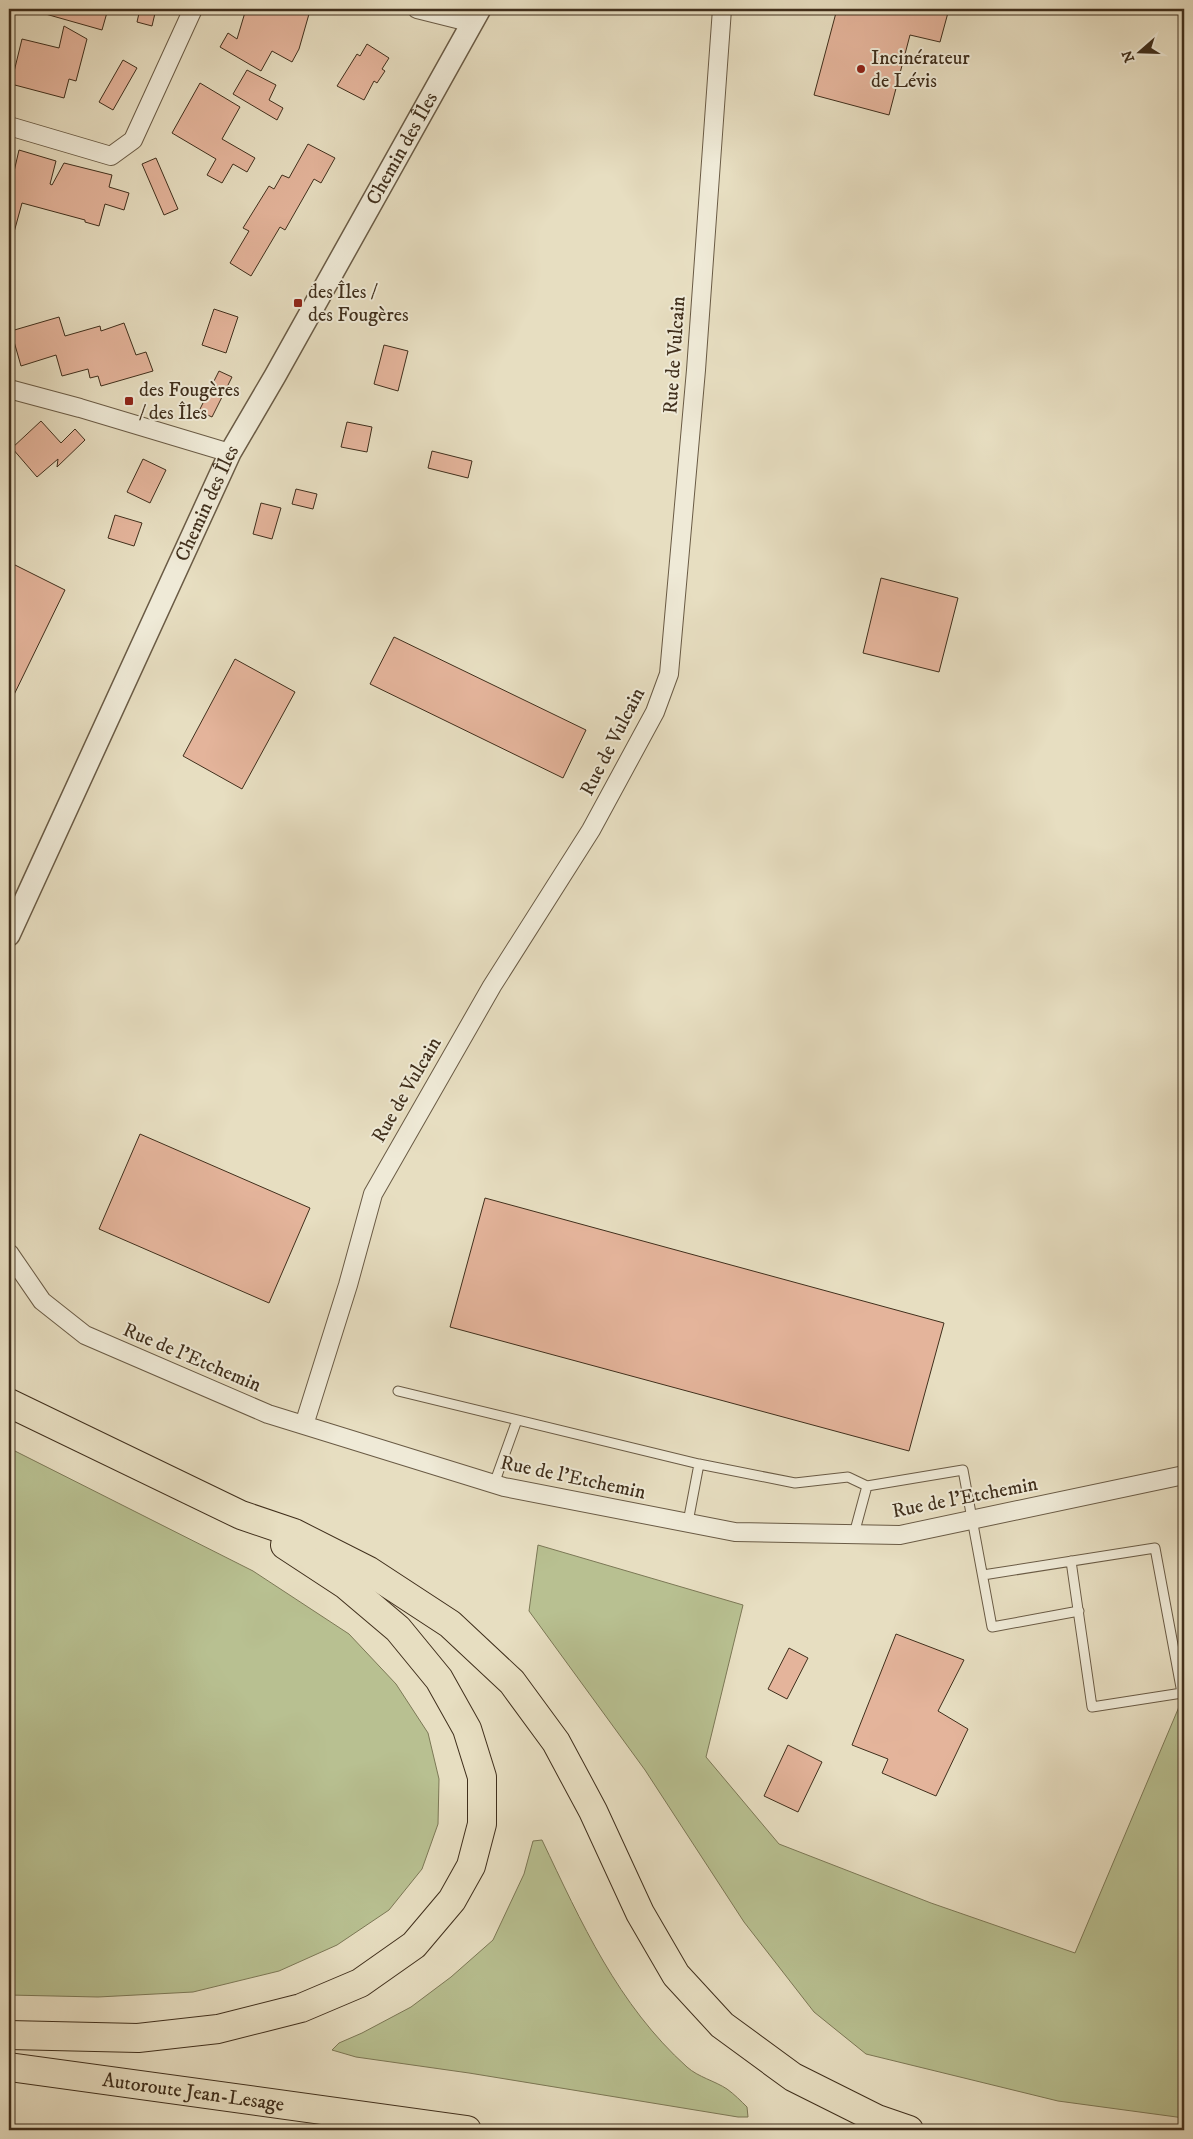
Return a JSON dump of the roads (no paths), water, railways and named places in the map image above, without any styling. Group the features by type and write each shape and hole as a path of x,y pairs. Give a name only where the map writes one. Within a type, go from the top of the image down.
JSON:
{"highway":[{"path":"9,1403 241,1514 294,1533 369,1571 450,1624 512,1682 556,1742 593,1811 640,1913 676,1975 722,2025 793,2077 877,2119 909,2130"},
{"path":"9,2035 138,2038 218,2029 301,2008 360,1983 414,1945 452,1900 471,1866 482,1824 482,1777 467,1729 439,1680 398,1629 346,1585 241,1514"},
{"name":"Autoroute Jean-Lesage","path":"9,2066 468,2130"}],"street":[{"path":"9,126 111,156 134,140 193,9"},
{"path":"417,9 476,16"},
{"name":"Rue de Vulcain","path":"304,1425 348,1285 373,1194 492,986 591,830 656,712 669,674 696,370 722,9"},
{"name":"Chemin des Îles","path":"9,935 230,453 476,16"},
{"path":"9,389 230,453"},
{"name":"Rue de l'Etchemin","path":"9,1253 42,1301 85,1335 268,1414 494,1484 735,1532 900,1535 1184,1474"}],"lane":[{"path":"398,1391 699,1464 794,1483 848,1477 867,1486 963,1470 992,1626 1079,1611"},
{"path":"494,1484 517,1420"},
{"path":"688,1522 699,1464"},
{"path":"854,1534 867,1486"},
{"path":"983,1575 1071,1561 1155,1548 1182,1693 1092,1707 1071,1561"}],"place":[{"name":"Incinérateur de Lévis","path":"861,69"},
{"name":"des Îles / des Fougères","path":"298,303"},
{"name":"des Fougères / des Îles","path":"129,401"}]}
